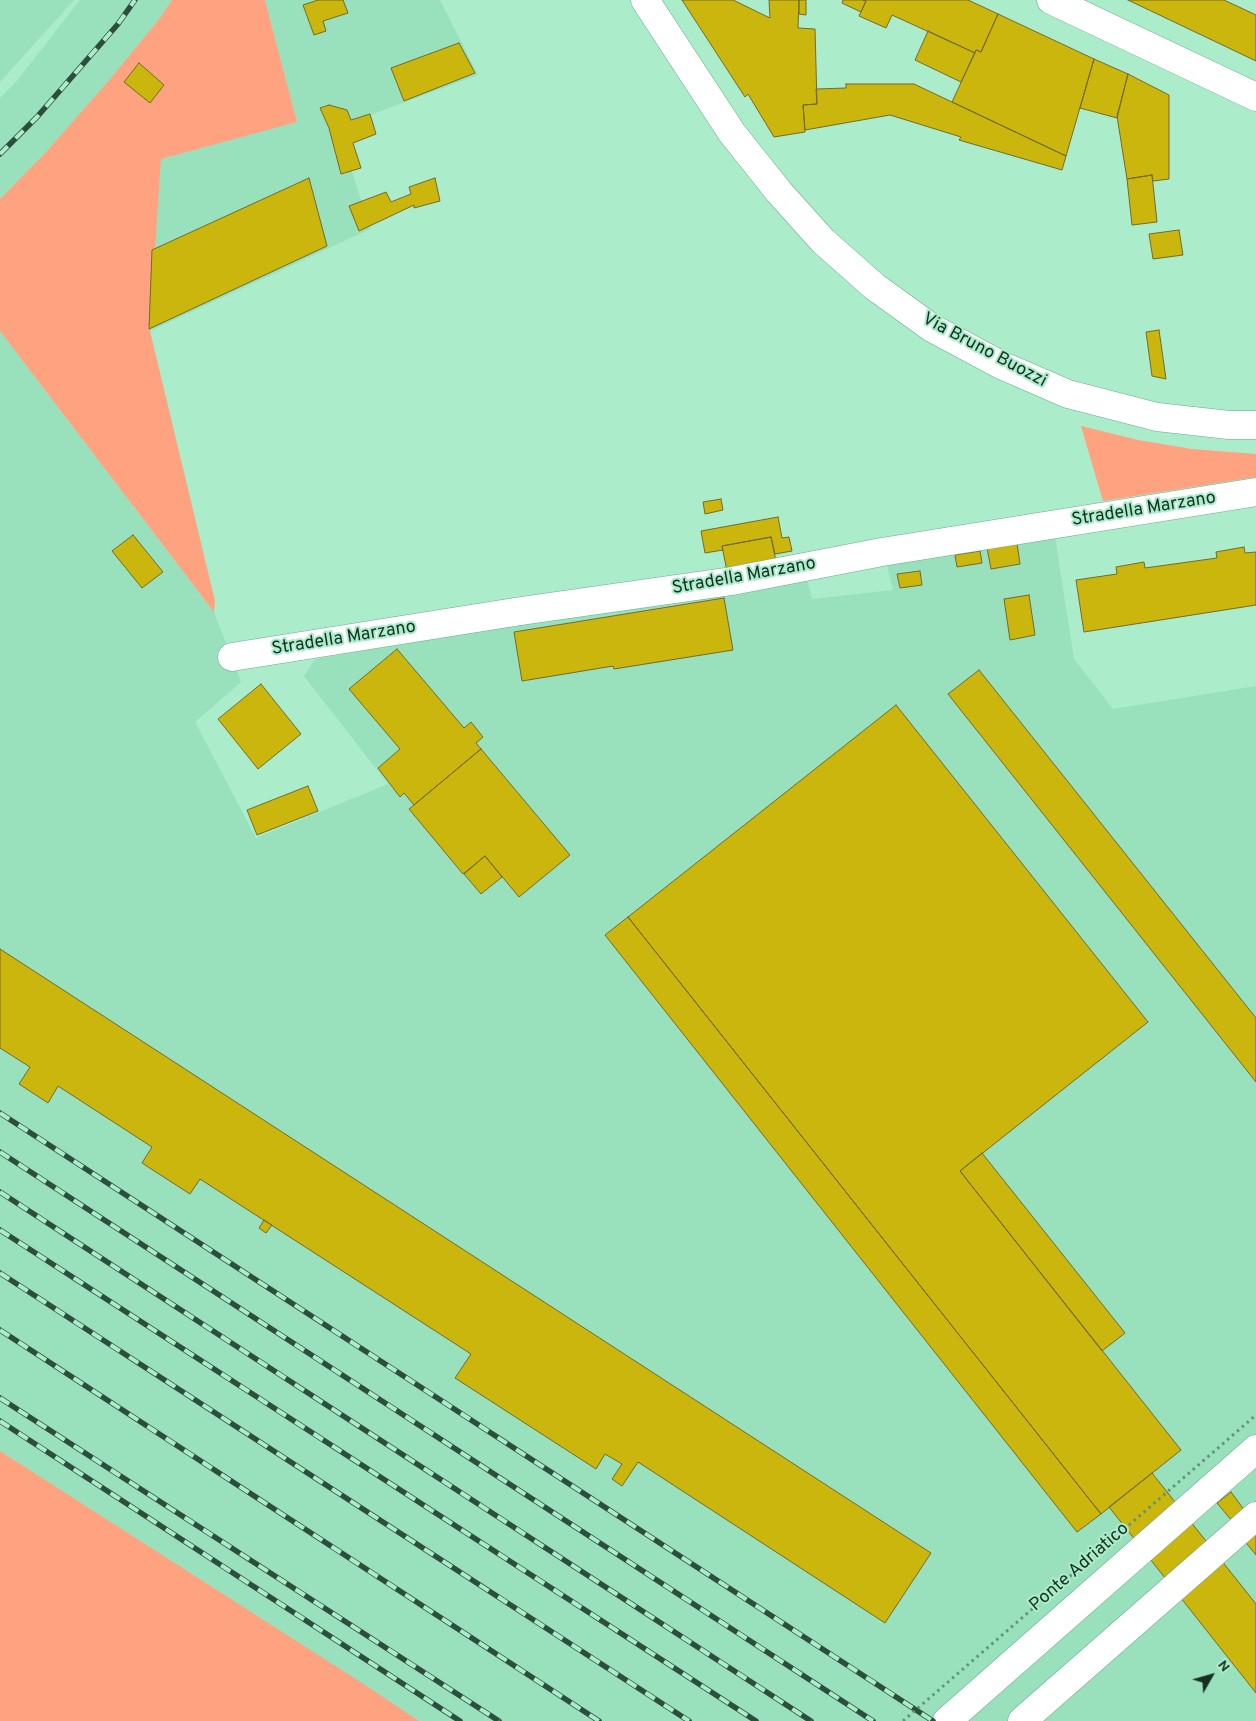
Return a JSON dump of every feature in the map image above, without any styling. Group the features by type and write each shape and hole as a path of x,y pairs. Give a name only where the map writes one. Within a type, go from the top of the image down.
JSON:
{"main road":[{"name":"Via Bruno Buozzi","path":"645,0 732,133 779,192 823,240 868,280 932,328 1001,365 1068,394 1157,417 1256,426"},
{"path":"1051,0 1256,97"},
{"name":"Stradella Marzano","path":"232,657 521,611 732,581 882,552 1256,492"},
{"name":"Ponte Adriatico","path":"947,1721 1256,1449"},
{"path":"1022,1721 1256,1516"}],"path":[{"name":"Ponte Adriatico","path":"903,1721 1256,1415"}],"shaded area":[{"path":"0,0 74,0 0,82"},
{"path":"80,0 172,0 160,18 110,79 47,151 0,199 0,98 16,82"},
{"path":"172,0 265,0 297,122 161,159 150,331 215,601 214,612 0,331 0,199 47,151 110,79 160,18"},
{"path":"265,0 440,0 478,75 338,127 370,229 150,331 161,159 297,121"},
{"path":"0,331 214,612 241,682 195,722 256,838 388,784 304,676 315,659 806,575 812,599 893,590 887,565 1055,537 1074,659 1113,709 1256,686 1256,1721 419,1721 0,1451"},
{"path":"1081,426 1138,440 1192,449 1256,454 1256,477 1103,501"},
{"path":"0,1451 365,1685 419,1721 0,1721"}],"building":[{"path":"318,0 343,0 348,13 323,21 326,31 314,35 303,5"},
{"path":"682,0 733,0 770,18 769,0 799,0 798,28 815,29 817,104 803,105 805,132 774,137 748,94 745,97"},
{"path":"799,0 806,0 806,15 799,14"},
{"path":"843,0 866,1 861,12 842,3"},
{"path":"863,0 968,0 998,14 981,52 976,50 975,53 892,15 886,28 859,16 866,1"},
{"path":"1128,0 1224,0 1256,15 1256,61"},
{"path":"998,14 1094,59 1066,156 952,102 976,50 981,52"},
{"path":"928,31 975,53 961,82 915,60"},
{"path":"459,43 475,73 404,101 391,68"},
{"path":"1094,59 1128,74 1117,118 1080,108"},
{"path":"139,63 164,85 150,103 124,82"},
{"path":"1128,74 1169,95 1169,179 1153,181 1152,175 1127,179 1117,116"},
{"path":"846,84 914,84 1066,156 1062,170 959,140 961,137 890,115 805,130 803,105 817,104 816,89 846,88"},
{"path":"329,105 347,110 351,120 370,114 376,134 353,143 361,168 341,174 329,128 320,108"},
{"path":"1152,175 1157,222 1132,225 1127,179"},
{"path":"309,178 327,246 149,329 152,250"},
{"path":"435,178 440,201 414,208 414,205 359,231 349,206 386,192 391,202 411,194 409,187"},
{"path":"1179,230 1183,255 1153,259 1149,234"},
{"path":"1159,330 1166,379 1152,376 1146,332"},
{"path":"721,499 723,510 705,514 703,502"},
{"path":"778,517 782,538 789,537 792,551 775,554 771,537 722,546 723,550 705,553 701,531"},
{"path":"133,535 163,572 142,588 112,551"},
{"path":"771,537 776,561 727,571 722,546"},
{"path":"1017,543 1020,564 991,569 987,548"},
{"path":"1244,547 1245,553 1256,552 1256,605 1084,632 1076,580 1117,574 1116,567 1144,562 1145,568 1217,558 1216,552"},
{"path":"980,551 982,563 957,567 955,555"},
{"path":"920,571 922,585 900,588 897,574"},
{"path":"1029,595 1035,635 1010,640 1004,599"},
{"path":"724,598 733,650 614,669 613,666 522,681 514,632"},
{"path":"397,649 464,728 471,722 483,737 476,743 481,749 414,805 404,793 400,797 378,768 400,749 349,689"},
{"path":"979,670 1256,1018 1256,1082 948,694"},
{"path":"261,684 301,734 258,769 218,719"},
{"path":"896,705 1148,1022 960,1171 1181,1450 1101,1514 628,917"},
{"path":"481,749 570,855 519,897 485,856 463,874 409,809"},
{"path":"308,786 318,811 257,835 247,810"},
{"path":"485,856 502,877 481,894 464,874"},
{"path":"628,917 1101,1514 1077,1532 605,935"},
{"path":"0,949 931,1553 885,1623 638,1462 622,1486 612,1479 622,1464 605,1454 596,1469 455,1378 471,1354 200,1179 190,1194 142,1163 152,1147 58,1086 48,1103 19,1084 30,1067 0,1048"},
{"path":"982,1153 1125,1333 1102,1351 960,1171"},
{"path":"264,1220 272,1225 266,1233 259,1228"},
{"path":"1152,1473 1256,1604 1256,1693 1109,1507"},
{"path":"1231,1492 1245,1511 1256,1502 1256,1555 1230,1523 1232,1521 1217,1503"}],"railway":[{"path":"0,154 37,117 118,24 135,0"},
{"path":"0,1113 933,1721"},
{"path":"0,1152 873,1721"},
{"path":"0,1192 811,1721"},
{"path":"0,1230 756,1721"},
{"path":"0,1273 689,1721"},
{"path":"0,1330 599,1721"},
{"path":"0,1398 499,1721"},
{"path":"0,1421 460,1721"}]}
